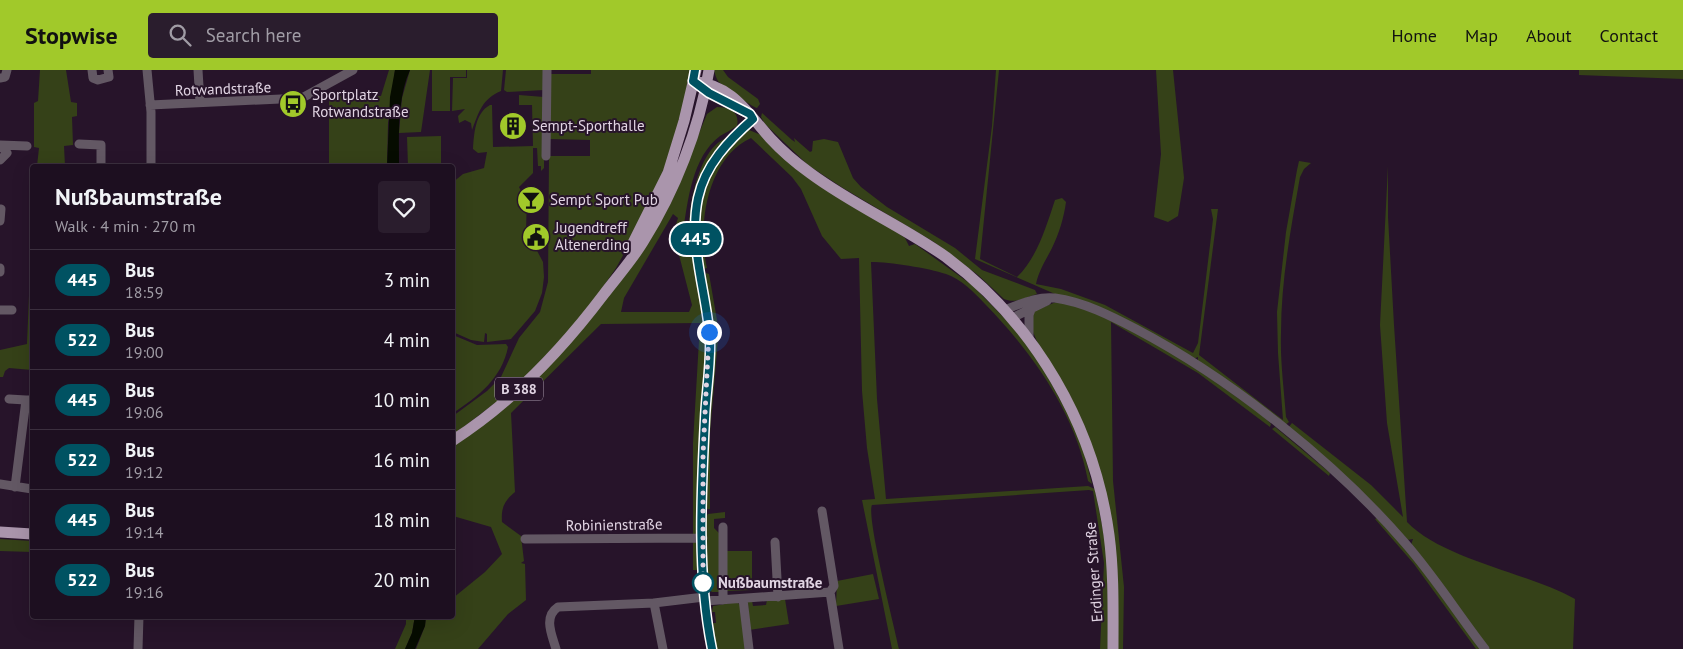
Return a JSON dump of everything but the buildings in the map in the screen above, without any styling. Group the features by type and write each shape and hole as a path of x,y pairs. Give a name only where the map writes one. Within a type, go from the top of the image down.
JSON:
{"main road":[{"name":"B 388","path":"455,439 496,410 536,374 578,329 642,244 659,215 686,152 700,112 709,70"},
{"name":"B 388","path":"612,284 668,173 694,76"},
{"path":"694,76 727,103 751,116"},
{"name":"Erdinger Straße","path":"706,87 718,87 737,99 777,145 809,173 945,257 974,279 1029,339 1066,399 1082,434 1100,487 1111,553 1113,649"},
{"path":"700,112 713,105 727,103"},
{"path":"0,532 30,534"}],"street":[{"path":"0,78 6,76 7,70"},
{"path":"92,70 93,78 98,80 109,77 108,70"},
{"path":"147,70 150,105 151,164"},
{"path":"198,70 200,103"},
{"path":"546,156 547,70"},
{"name":"Rotwandstraße","path":"150,105 302,98 352,71"},
{"path":"712,649 704,599 703,538 703,455 710,342 696,244 696,210 701,186 712,163 751,116"},
{"path":"79,144 101,145 102,164"},
{"path":"1,146 27,146"},
{"path":"0,160 7,153 1,146"},
{"path":"0,226 1,209"},
{"path":"1008,314 1057,298"},
{"path":"1008,314 1030,300 1057,298 1108,315 1149,336 1194,363 1285,430 1345,482 1400,537 1484,649"},
{"path":"1029,339 1029,315 1033,307"},
{"path":"0,310 12,310"},
{"path":"10,399 29,400 29,416 15,486"},
{"path":"0,484 30,489"},
{"path":"822,511 834,586 830,592 839,649"},
{"path":"723,527 723,600"},
{"name":"Robinienstraße","path":"524,539 703,538"},
{"path":"775,542 778,597"},
{"path":"556,649 549,619 552,612 561,606 654,604 704,599 743,599 830,592"},
{"path":"743,599 748,649"},
{"path":"654,604 663,649"},
{"path":"138,649 139,619"}],"green space":[{"path":"40,70 66,70 71,102 77,103 77,116 72,117 73,145 64,146 65,164 37,164 39,148 34,147 34,103 38,101"},
{"path":"389,70 395,70 388,123 387,164 329,164 329,96 381,96"},
{"path":"410,70 430,70 421,132 399,133 402,98"},
{"path":"432,70 466,70 466,77 450,77 450,111 432,111"},
{"path":"467,70 503,70 501,91 485,102 472,130 471,123 465,120 459,123 458,116 465,109 452,111 453,78 467,78"},
{"path":"506,70 545,70 544,90 507,92 504,90"},
{"path":"591,70 692,70 676,139 646,214 616,268 585,313 516,387 455,433 455,415 487,391 501,377 519,338 540,312 548,282 549,156 590,156 590,140 549,139 549,74 591,74"},
{"path":"714,70 723,70 728,77 758,99 760,104 757,108 721,84"},
{"path":"996,70 999,70 980,259 1017,277 1030,261 1035,251 1055,200 1062,198 1066,202 1061,225 1036,284 1061,289 1105,305 1193,353 1198,343 1213,219 1211,209 1218,209 1199,355 1283,420 1277,312 1286,232 1299,161 1311,163 1304,169 1300,177 1287,254 1281,313 1281,354 1286,417 1289,422 1284,426 1198,361 1198,357 1193,359 1163,341 975,259 992,126"},
{"path":"1156,70 1173,70 1184,178 1178,216 1168,222 1154,217 1161,154"},
{"path":"1579,70 1683,70 1683,79 1579,75"},
{"path":"519,95 544,97 544,168 541,171 541,166 538,166 537,148 533,148 533,173 519,187 524,197 527,197 526,231 528,245 534,245 543,262 542,293 535,311 511,339 487,342 487,334 485,333 484,342 471,340 455,333 455,181 463,174 484,168 487,152 478,153 473,149 474,137 478,118 490,105 492,105 493,147 533,146 532,105 519,105"},
{"path":"717,107 730,109 737,117 737,126 720,136 703,155 693,180 683,232 676,237 674,231 678,218 673,214 624,298 621,312 689,312 692,305 678,251 689,241 692,198 702,166 709,152 719,142 730,137 696,191 707,342 700,570 693,570 693,443 700,323 601,324 511,413 515,492 504,505 502,522 521,536 524,561 521,563 525,564 526,600 508,614 478,649 416,649 426,619 455,619 455,596 485,572 502,554 491,527 455,517 455,444 582,330 692,150 707,114"},
{"path":"762,113 792,140 795,142 794,138 810,152 812,151 813,141 824,139 838,142 853,178 861,187 887,207 955,248 982,270 1035,290 1037,294 1017,300 1004,299 978,275 934,242 808,165 765,124 761,117"},
{"path":"749,130 761,135 905,238 909,246 915,244 972,285 1011,325 1036,355 1080,437 1092,484 1088,481 1082,456 1063,408 1050,385 1019,342 977,295 952,276 946,274 909,266 871,262 877,399 886,499 1088,486 1095,489 1107,551 1109,649 1100,649 1104,563 1093,491 1089,490 872,505 873,529 899,649 892,649 862,500 875,499 867,448 862,391 859,258 841,259 822,236 801,189 792,177 751,138 736,148 724,161 715,177 705,214 703,233 707,268 703,269 699,219 705,187 720,158"},
{"path":"441,136 441,164 408,164 407,137"},
{"path":"1388,166 1388,217 1407,522 1423,535 1463,556 1555,589 1575,599 1573,649 1488,649 1411,545 1413,539 1407,540 1288,428 1292,423 1371,485 1403,517 1387,423 1380,325"},
{"path":"30,270 30,370 9,368 5,371 3,377 0,377 0,350 27,344"},
{"path":"706,273 709,274 717,320 718,339 710,433 710,509 706,509 707,407 704,280"},
{"path":"1056,302 1077,306 1101,315 1150,340 1260,413 1271,424 1270,427 1198,373 1111,322 1113,481 1124,587 1123,649 1116,649 1107,505 1033,332 1031,322 1034,311"},
{"path":"455,336 477,345 506,344 508,347 505,358 495,377 488,386 455,412"},
{"path":"1275,427 1330,473 1329,476 1272,429"},
{"path":"725,512 725,518 714,519 714,528 721,535 721,592 712,592 706,587 706,517 708,514"},
{"path":"1377,518 1408,551 1480,649 1476,649 1414,564 1375,519"},
{"path":"0,539 30,541 30,552 0,551"},
{"path":"726,551 752,551 752,590 726,591"},
{"path":"873,574 879,599 836,606 837,581"},
{"path":"785,599 789,624 749,630 748,602 752,601 753,606 766,605 767,600"},
{"path":"737,602 740,605 746,649 715,649 713,623 716,623 715,612 712,612 713,606"},
{"path":"406,619 414,619 412,633 405,649 395,649 406,624"}],"shaded area":[{"path":"395,70 410,70 401,105 399,164 387,164 390,97"},
{"path":"414,619 426,619 425,626 415,649 405,649 412,633"}],"bus line":[{"name":"445","path":"695,70 693,81 709,93 750,114 753,119 712,163 701,186 695,222 710,342 703,455 703,566 704,591 712,649"}],"place":[{"name":"Sportplatz Rotwandstraße","path":"293,104"},
{"name":"Sempt-Sporthalle","path":"513,126"},
{"name":"Sempt Sport Pub","path":"531,200"},
{"name":"Jugendtreff Altenerding","path":"536,237"},
{"name":"Nußbaumstraße","path":"703,583"}],"route":[{"path":"703,583 703,455 709,332"}]}
